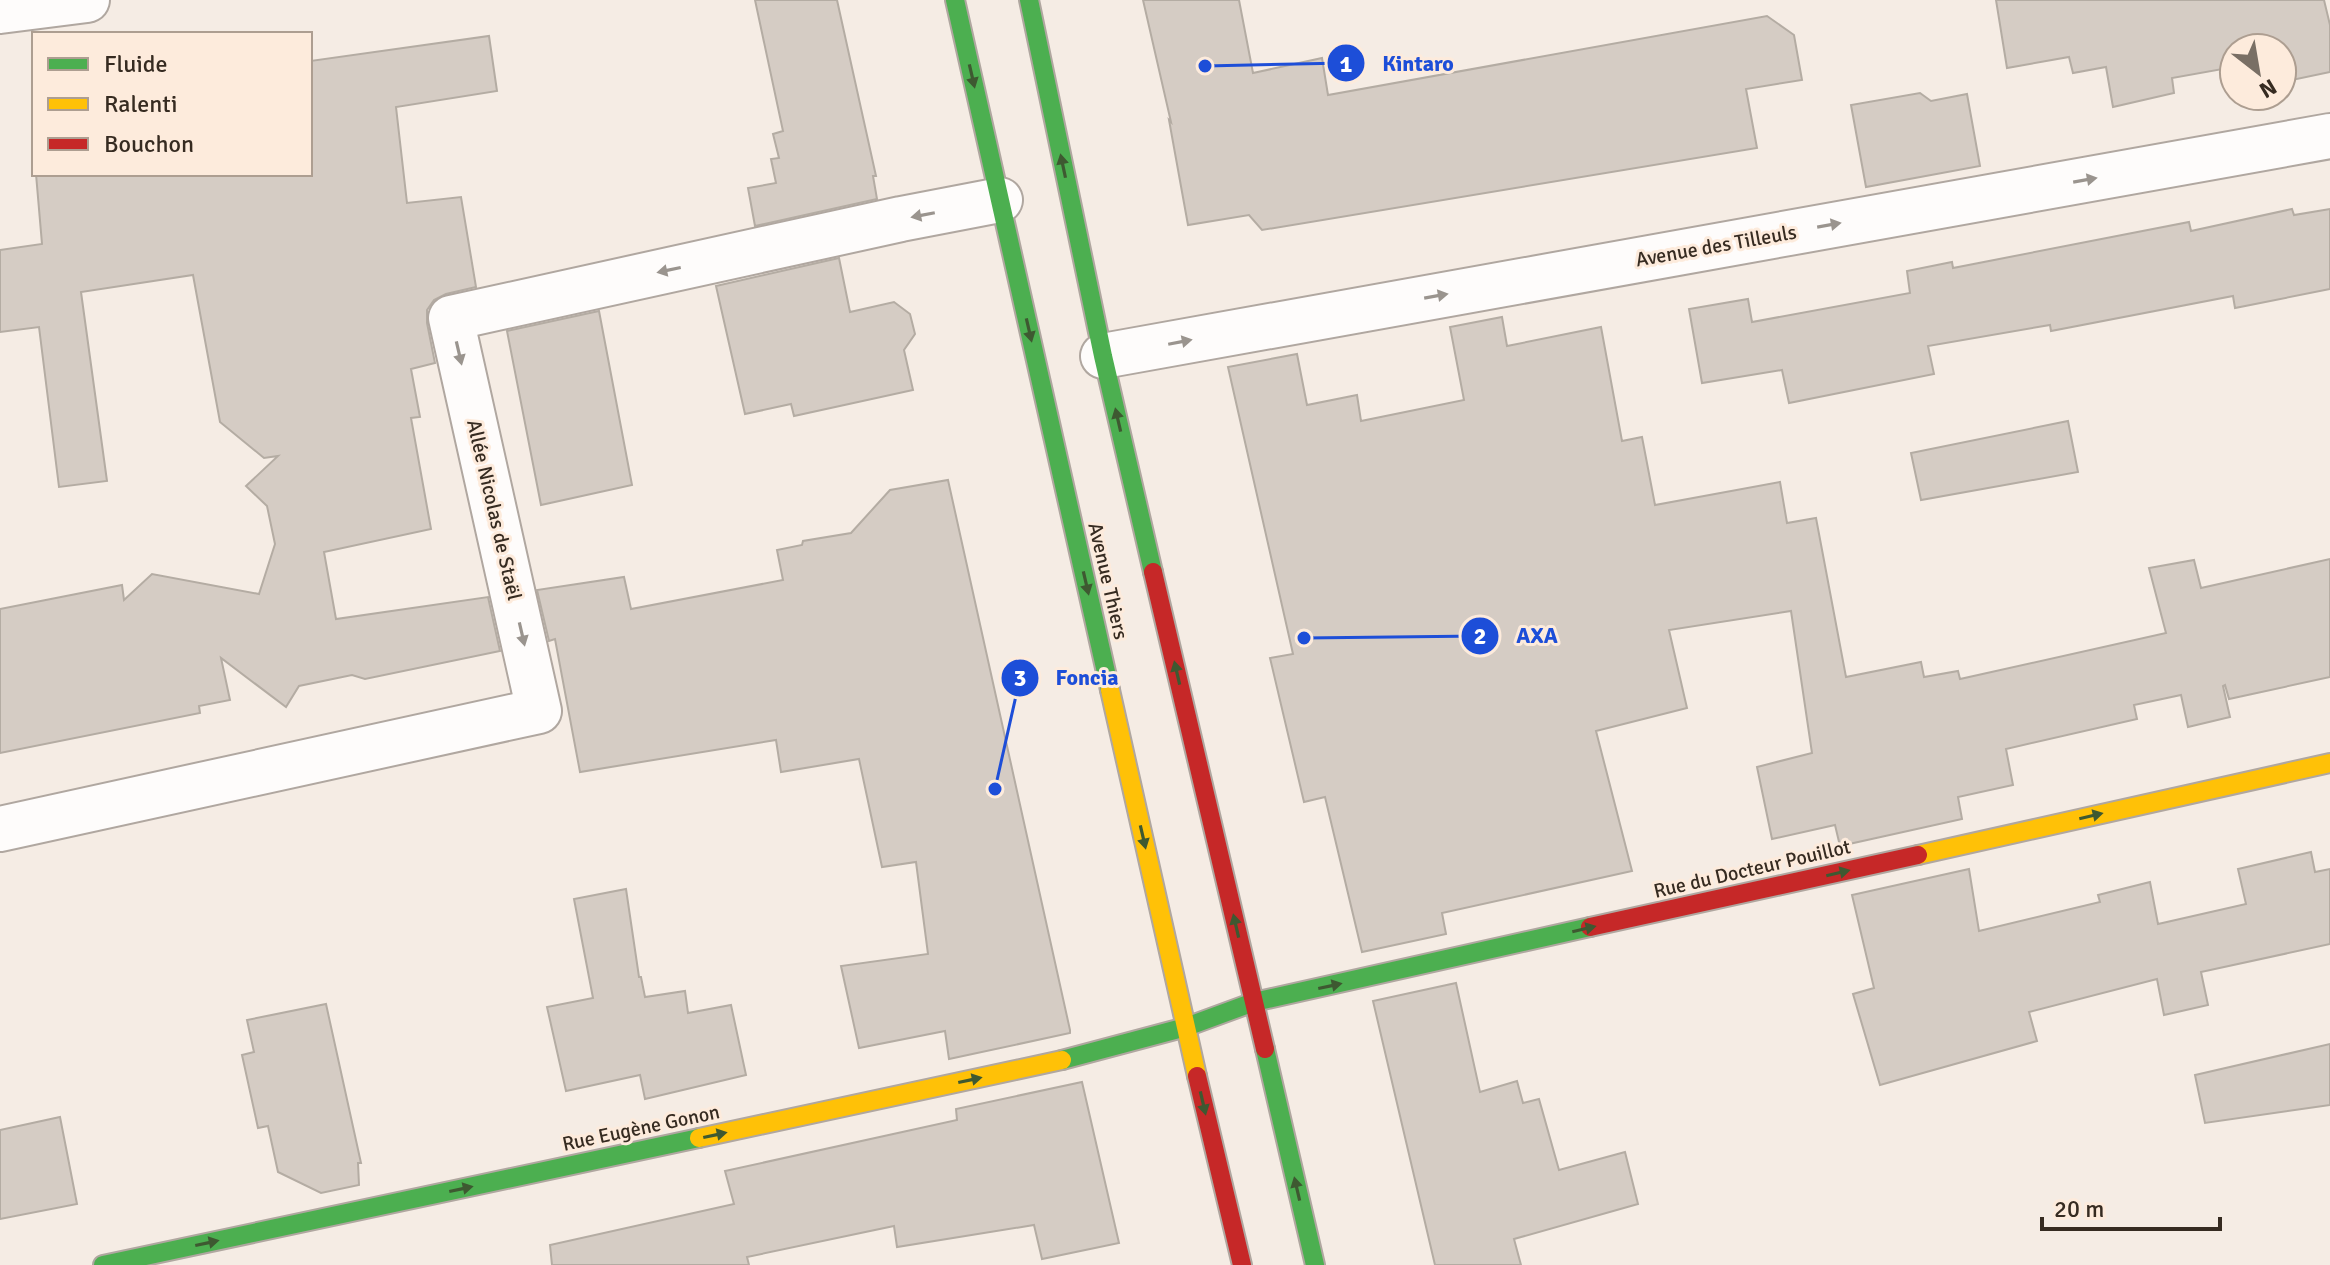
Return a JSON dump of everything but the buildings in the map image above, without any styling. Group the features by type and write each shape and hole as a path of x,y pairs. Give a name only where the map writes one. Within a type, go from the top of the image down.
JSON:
{"main road":[{"name":"Avenue Thiers","path":"955,0 1242,1265"},
{"path":"1029,0 1103,356 1315,1265"},
{"name":"Rue du Docteur Pouillot","path":"1186,1027 1254,1002 2330,763"},
{"name":"Rue Eugène Gonon","path":"103,1265 1077,1057 1186,1027"}],"street":[{"path":"0,11 87,0"},
{"name":"Avenue des Tilleuls","path":"1103,356 2330,136"},
{"name":"Allée Nicolas de Staël","path":"0,829 539,711 451,318 1000,200"}],"traffic: fast":[{"path":"955,0 1110,690"},
{"path":"1029,0 1103,356 1153,572"},
{"path":"1062,1060 1186,1027 1254,1002 1590,927"},
{"path":"1265,1049 1315,1265"},
{"path":"103,1265 699,1138"}],"traffic: slow":[{"path":"1110,690 1197,1076"},
{"path":"1918,855 2330,763"},
{"path":"699,1138 1062,1060"}],"traffic: jam":[{"path":"1153,572 1265,1049"},
{"path":"1590,927 1918,855"},
{"path":"1197,1076 1242,1265"}],"place":[{"name":"Kintaro","path":"1205,66"},
{"name":"AXA","path":"1304,638"},
{"name":"Foncia","path":"995,789"}]}
